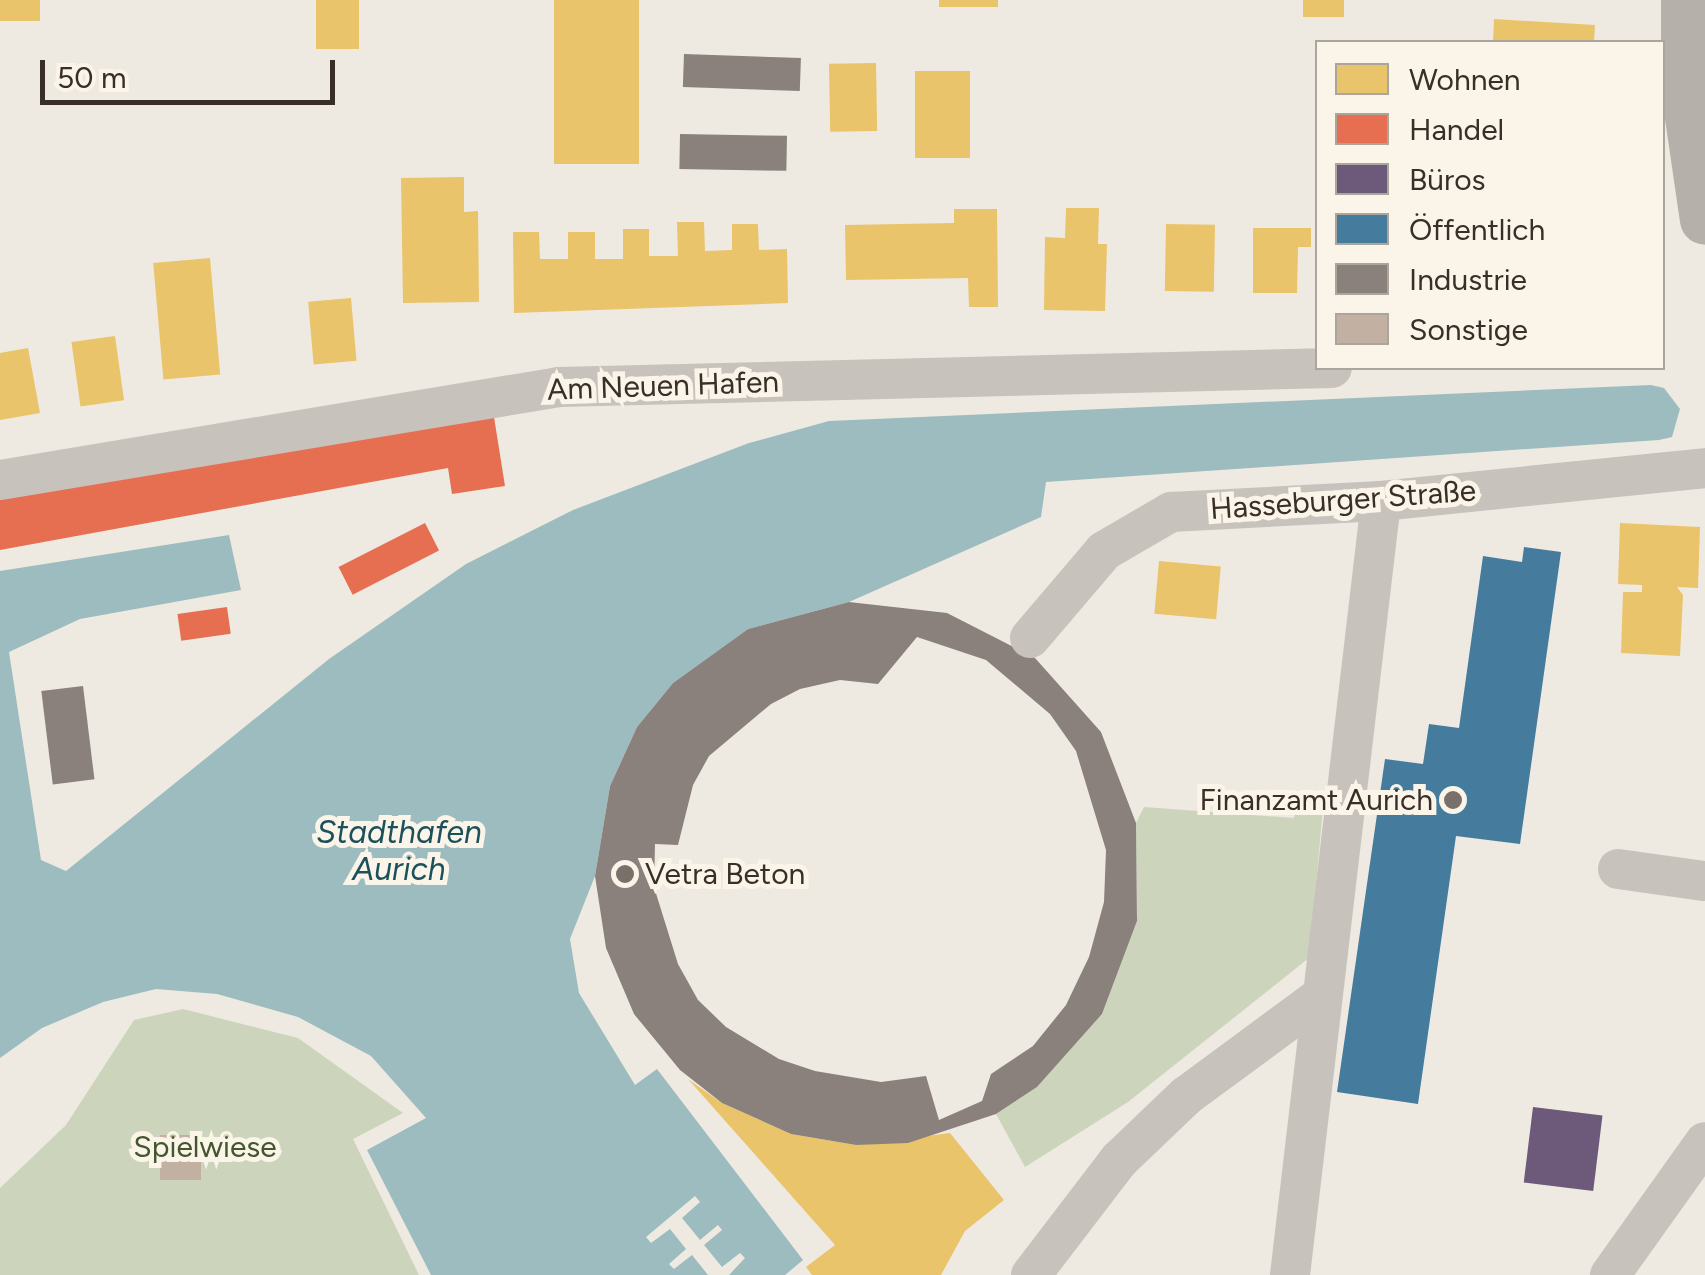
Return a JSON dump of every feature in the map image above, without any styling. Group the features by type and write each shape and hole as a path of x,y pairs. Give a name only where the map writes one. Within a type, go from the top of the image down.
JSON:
{"main road":[{"path":"1686,0 1686,90 1705,220"}],"street":[{"name":"Am Neuen Hafen","path":"0,480 559,387 1315,368"},
{"name":"Hasseburger Straße","path":"1030,638 1104,551 1172,512 1381,501 1705,468"},
{"path":"1290,1275 1319,998 1381,501"},
{"path":"1618,869 1705,881"},
{"path":"1031,1275 1119,1160 1186,1096 1319,998"},
{"path":"1610,1275 1705,1142"}],"green space":[{"path":"1297,790 1324,798 1309,958 1128,1102 1025,1167 996,1114 1037,1087 1102,1014 1137,921 1136,823 1144,807 1294,818"},
{"name":"Spielwiese","path":"183,1009 298,1038 403,1113 353,1139 419,1275 0,1275 0,1188 66,1125 134,1020"}],"water":[{"name":"Stadthafen Aurich","path":"1651,385 1664,388 1680,409 1672,437 1046,482 1041,517 849,602 748,629 673,683 637,727 610,786 595,876 570,939 579,993 635,1085 657,1069 803,1260 785,1275 431,1275 367,1150 426,1118 371,1056 298,1017 217,994 156,989 103,1002 42,1028 0,1058 0,571 229,535 241,590 80,619 9,652 41,860 66,871 329,659 466,564 573,510 749,443 829,421"}],"pier":[{"path":"695,1196 700,1202 682,1218 700,1240 718,1225 722,1230 704,1245 722,1267 740,1253 745,1258 729,1275 708,1275 692,1255 674,1269 669,1264 686,1249 670,1229 651,1243 646,1237"}],"building: Wohnen":[{"path":"0,0 40,0 40,21 0,21"},
{"path":"316,0 359,0 359,49 316,49"},
{"path":"554,0 639,0 639,164 554,164"},
{"path":"939,0 998,0 998,7 939,7"},
{"path":"1303,0 1344,0 1344,17 1303,17"},
{"path":"1494,19 1595,25 1594,40 1493,40"},
{"path":"876,63 877,131 830,132 829,64"},
{"path":"915,71 970,71 970,158 915,158"},
{"path":"464,177 464,212 478,211 479,302 403,303 401,178"},
{"path":"1066,208 1099,208 1098,244 1107,244 1105,311 1044,310 1045,237 1065,238"},
{"path":"954,209 997,209 998,307 969,307 968,278 846,280 845,225 954,223"},
{"path":"677,222 704,222 705,251 732,250 732,224 758,224 759,250 787,249 788,303 514,313 513,232 539,232 540,259 568,259 568,232 595,232 595,259 623,259 623,229 649,229 649,256 678,256"},
{"path":"1166,224 1215,225 1214,292 1165,291"},
{"path":"1253,228 1311,228 1311,247 1298,247 1297,293 1253,293"},
{"path":"210,258 220,375 163,380 153,263"},
{"path":"351,298 356,361 314,365 308,302"},
{"path":"115,336 124,400 80,406 71,342"},
{"path":"28,348 40,413 0,420 0,353"},
{"path":"1620,523 1700,527 1698,588 1677,587 1683,595 1680,656 1621,653 1623,592 1642,592 1642,585 1618,584"},
{"path":"1159,561 1221,566 1216,619 1154,614"},
{"path":"688,1079 722,1103 791,1134 856,1145 950,1133 1004,1200 965,1231 941,1275 812,1275 806,1267 835,1245"}],"building: Handel":[{"path":"494,417 505,486 452,494 448,468 0,550 0,499"},
{"path":"425,523 439,551 353,595 339,567"},
{"path":"227,607 231,634 181,641 177,614"}],"building: Büros":[{"path":"1533,1107 1602,1116 1593,1191 1524,1182"}],"building: Öffentlich":[{"name":"Finanzamt Aurich","path":"1524,547 1561,552 1520,844 1456,836 1418,1104 1337,1092 1385,759 1423,764 1429,724 1459,728 1483,556 1522,562"}],"building: Industrie":[{"path":"684,54 801,58 800,91 683,87"},
{"path":"680,134 787,136 786,171 679,169"},
{"name":"Vetra Beton","path":"849,602 947,613 1035,658 1101,732 1136,823 1137,921 1102,1014 1037,1087 996,1114 908,1143 856,1145 791,1134 722,1103 680,1070 634,1014 606,948 595,876 610,786 637,727 673,683 748,629","holes":["917,637 986,660 1050,714 1076,751 1106,850 1104,902 1089,957 1066,1005 1033,1046 991,1074 982,1101 939,1120 926,1076 881,1082 815,1071 779,1059 726,1027 698,1000 678,964 654,887 655,844 678,845 693,785 709,756 771,704 800,689 840,680 878,684"]},
{"path":"83,686 94,779 53,784 41,691"}],"building: Sonstige":[{"path":"160,1135 201,1135 201,1180 160,1180"}],"place":[{"name":"Finanzamt Aurich","path":"1453,800"},
{"name":"Vetra Beton","path":"625,874"}]}
